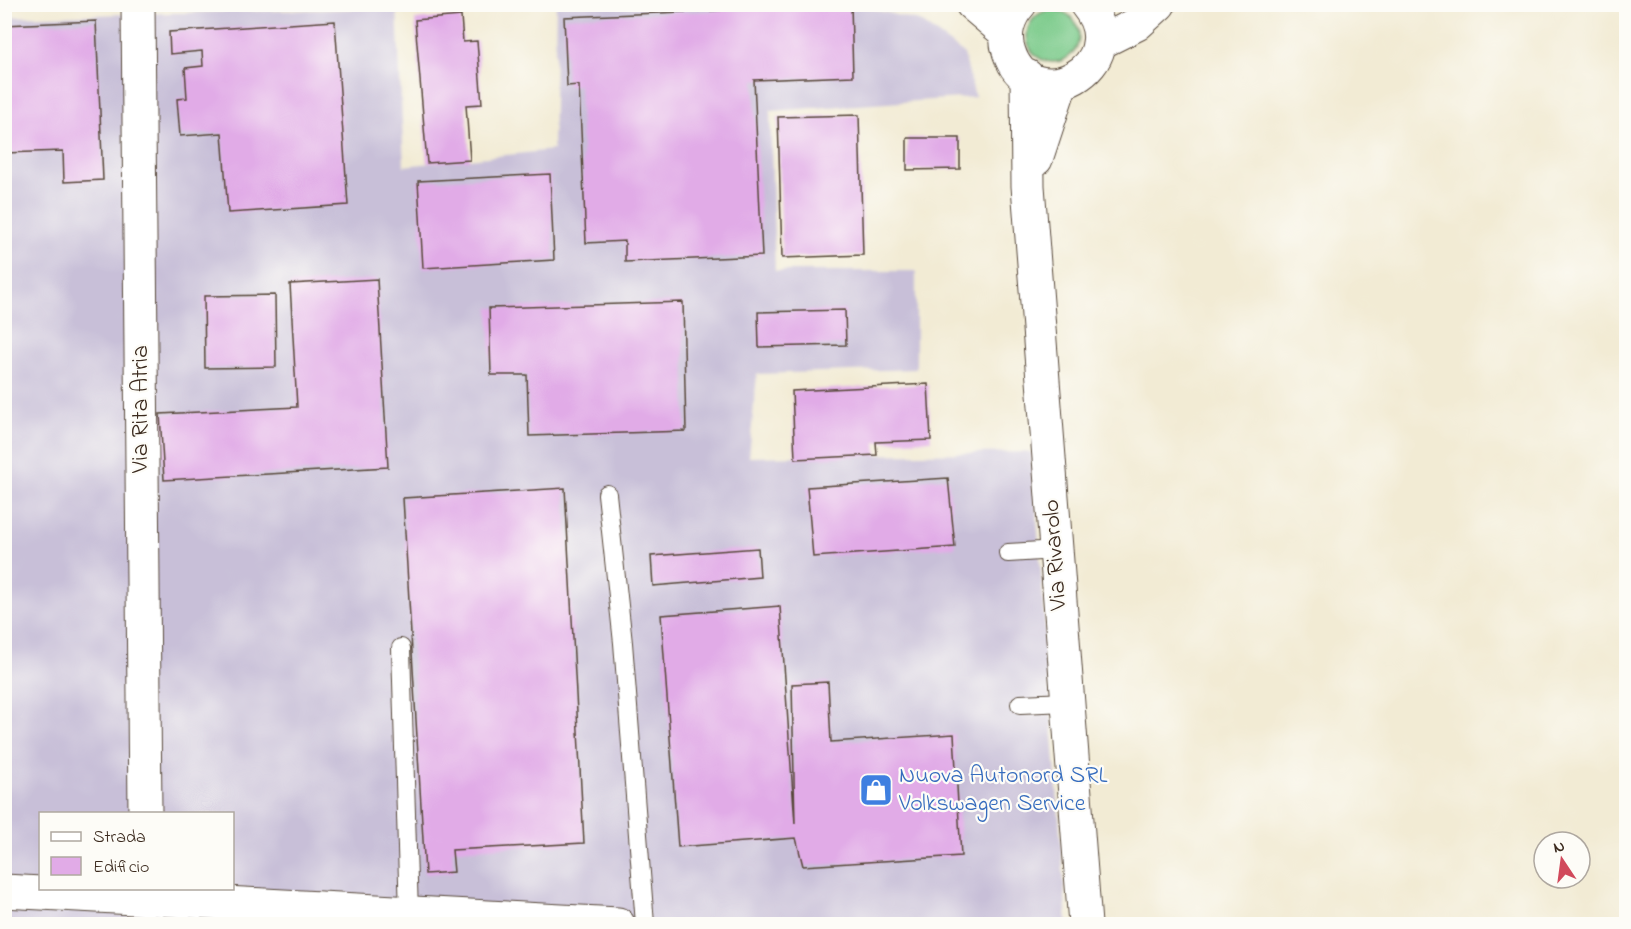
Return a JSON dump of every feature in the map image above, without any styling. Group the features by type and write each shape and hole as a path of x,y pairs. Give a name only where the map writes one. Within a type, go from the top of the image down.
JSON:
{"street":[{"name":"Via Rita Atria","path":"138,4 144,812"},
{"path":"972,4 1013,12 1006,46 1010,57 1017,68 1027,76 1043,83 1061,83 1079,76 1093,62 1099,43 1099,32 1097,22 1086,4"},
{"path":"1099,43 1137,24 1159,4"},
{"name":"Via Rivarolo","path":"1027,76 1028,186 1085,924"},
{"name":"Via Rivarolo","path":"1028,186 1061,83"},
{"path":"4,891 145,893 409,914 618,924"}],"lane":[{"path":"607,494 623,643 645,924"},
{"path":"1008,553 1056,550"},
{"path":"401,648 409,914"},
{"path":"1020,704 1067,702"}],"shaded area":[{"path":"556,5 857,5 919,21 964,54 975,97 770,111 775,271 916,271 916,369 757,374 749,457 1032,452 1067,924 5,924 4,17 397,8 404,166 553,150"}],"green space":[{"path":"1053,10 1063,12 1071,18 1077,26 1079,36 1077,46 1071,54 1063,60 1053,62 1043,60 1035,54 1029,46 1027,36 1029,26 1035,18 1043,12"}],"building":[{"path":"851,5 853,76 754,80 762,256 625,262 625,241 586,243 579,85 567,86 564,17"},
{"path":"461,16 463,42 477,41 482,104 466,105 470,160 427,163 415,20"},
{"path":"96,21 103,180 64,182 63,151 4,153 4,25"},
{"path":"335,21 348,205 228,213 222,133 180,136 177,99 187,98 185,68 203,66 202,51 170,54 169,32"},
{"path":"859,115 863,255 782,258 778,117"},
{"path":"907,138 960,138 960,169 907,170"},
{"path":"550,174 554,260 423,268 418,181"},
{"path":"377,279 388,467 164,480 160,414 297,407 290,284"},
{"path":"275,295 276,367 205,368 204,296"},
{"path":"683,302 686,431 529,436 527,375 491,375 489,308"},
{"path":"845,310 846,345 759,347 758,312"},
{"path":"928,384 931,440 876,442 877,455 795,459 792,391"},
{"path":"948,478 955,547 813,557 807,487"},
{"path":"565,488 584,843 452,850 454,872 425,874 403,498"},
{"path":"758,548 760,577 653,586 651,556"},
{"path":"780,606 795,824 792,684 828,682 831,742 954,734 961,856 803,866 796,838 678,847 661,615"}],"waterway":[{"path":"1621,924 1626,922"}],"place":[{"name":"Nuova Autonord SRL Volkswagen Service","path":"876,790"}]}
